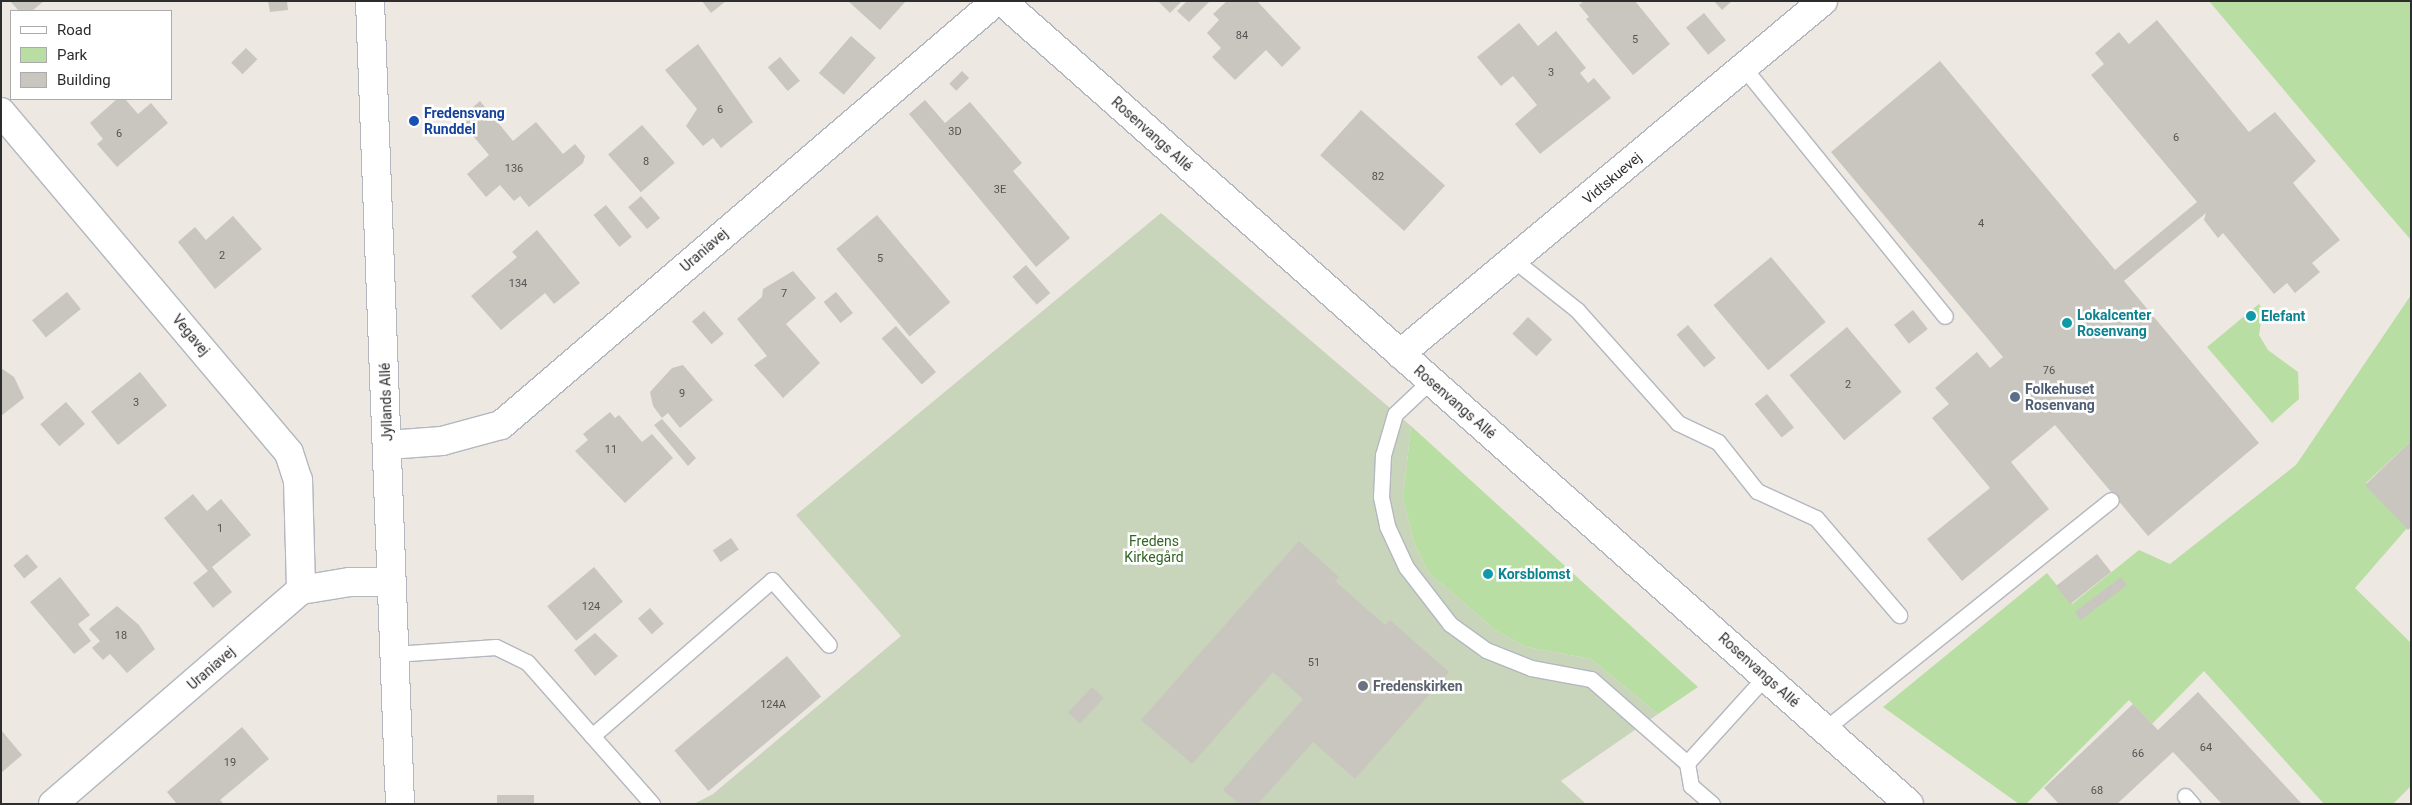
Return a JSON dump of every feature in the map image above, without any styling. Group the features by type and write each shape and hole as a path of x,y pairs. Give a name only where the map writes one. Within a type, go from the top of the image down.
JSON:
{"street":[{"name":"Jyllands Allé","path":"370,1 400,804"},
{"name":"Uraniavej","path":"388,446 474,435 500,425 996,1"},
{"name":"Rosenvangs Allé","path":"1002,1 1909,804"},
{"name":"Vidtskuevej","path":"1400,354 1823,1"},
{"name":"Vegavej","path":"1,112 289,453 298,480 301,590"},
{"path":"301,590 350,582 391,582"},
{"name":"Uraniavej","path":"53,804 301,590"}],"lane":[{"path":"1744,68 1945,316"},
{"path":"1514,260 1576,310 1678,423 1718,442 1757,491 1816,518 1899,615"},
{"path":"1430,380 1395,414 1383,455 1381,497 1387,526 1406,567 1450,624 1479,645 1531,668 1591,679 1687,763 1691,786 1712,804"},
{"path":"1825,729 2111,500"},
{"path":"592,736 772,580 829,645"},
{"path":"394,654 496,647 527,662 652,804"},
{"path":"1687,763 1766,676"}],"green space":[{"path":"2209,1 2411,1 2411,240 2385,210"},
{"name":"Fredens Kirkegård","path":"1161,213 1411,426 1403,499 1414,542 1428,572 1495,630 1526,647 1591,659 1658,714 1561,781 1586,804 694,804 713,794 901,636 796,515"},
{"path":"2411,295 2411,441 2366,483 2408,527 2355,588 2411,643 2411,786 2393,804 2324,804 2204,671 2152,724 2129,700 2026,804 2019,804 1883,707 2047,573 2072,604 2139,550 2170,564 2296,465"},
{"path":"2259,304 2263,310 2259,335 2268,350 2298,372 2299,399 2272,423 2207,347"},
{"path":"1411,426 1698,687 1658,714 1591,659 1526,647 1495,630 1428,572 1414,542 1403,499"}],"building":[{"path":"10,1 44,1 33,10 18,10"},
{"path":"268,1 287,1 288,10 270,12"},
{"path":"702,1 726,1 711,13"},
{"path":"848,1 906,1 880,30"},
{"path":"1158,1 1182,1 1170,13"},
{"path":"1187,1 1210,1 1189,22 1177,11"},
{"path":"1227,1 1257,1 1301,48 1282,67 1266,50 1235,80 1212,57 1221,48 1207,33 1219,20 1213,14"},
{"path":"1584,1 1635,1 1670,44 1633,75 1586,19 1589,17 1579,5"},
{"path":"1714,1 1732,1 1722,10"},
{"path":"1704,13 1726,40 1708,55 1686,27"},
{"name":"Lokalcenter Rosenvang","path":"2157,20 2249,132 2275,112 2316,161 2293,183 2340,240 2312,263 2320,272 2295,293 2287,283 2274,294 2223,233 2218,238 2204,220 2206,213 2124,281 2259,443 2148,536 2055,425 2011,462 2049,509 1962,581 1927,539 1990,488 1932,418 1949,404 1935,388 1977,352 1990,368 2003,357 1831,152 1940,61 2115,270 2197,202 2091,75 2104,64 2095,53 2119,32 2129,44"},
{"path":"1519,23 1538,46 1556,31 1586,68 1580,73 1588,83 1594,78 1611,98 1540,154 1515,124 1537,105 1513,76 1501,86 1477,57"},
{"path":"851,36 876,58 844,95 819,73"},
{"path":"698,44 753,122 721,148 713,138 703,146 686,126 697,109 665,70"},
{"path":"246,48 257,59 242,74 231,63"},
{"path":"780,57 800,81 788,91 768,67"},
{"path":"962,71 969,78 956,91 949,84"},
{"path":"116,100 126,100 138,114 151,103 168,123 117,167 97,144 103,139 90,123"},
{"path":"925,100 945,123 970,102 1022,163 1013,171 1070,238 1036,267 909,114"},
{"path":"480,101 513,141 536,122 563,154 575,144 585,156 583,163 529,207 520,196 514,201 500,185 486,197 467,174 489,155 459,119"},
{"path":"1361,110 1445,186 1404,231 1320,155"},
{"path":"642,125 675,163 641,192 608,155"},
{"path":"641,196 660,218 647,229 628,207"},
{"path":"606,205 632,237 619,247 594,215"},
{"path":"877,215 950,302 910,336 836,249"},
{"path":"233,216 262,249 215,289 178,242 195,227 206,240"},
{"path":"537,230 580,283 554,304 545,293 501,330 471,296 517,257 512,252"},
{"path":"1771,257 1826,322 1768,370 1714,305"},
{"path":"1026,265 1050,293 1037,305 1012,277"},
{"path":"793,271 816,298 786,324 820,363 783,398 754,365 767,356 737,319 762,297 763,289"},
{"path":"67,292 81,309 46,337 32,320"},
{"path":"836,292 853,313 841,323 824,302"},
{"path":"1913,310 1928,329 1909,344 1894,325"},
{"path":"704,311 724,334 712,344 692,321"},
{"path":"1528,317 1552,340 1536,356 1512,334"},
{"path":"1688,325 1716,358 1704,368 1677,335"},
{"path":"896,326 936,372 922,385 882,338"},
{"path":"1847,327 1902,392 1844,440 1790,375"},
{"path":"683,365 713,400 680,428 668,413 662,418 653,406 650,392 672,368"},
{"path":"1,368 14,377 24,398 1,416"},
{"path":"140,372 167,405 118,445 91,412"},
{"path":"1767,394 1794,427 1782,437 1755,404"},
{"path":"66,402 85,424 59,446 40,424"},
{"path":"610,412 615,418 619,415 642,442 652,434 673,458 625,503 575,451 588,440 583,434"},
{"path":"662,419 696,458 688,466 654,425"},
{"path":"2411,441 2411,527 2408,530 2365,485"},
{"path":"193,494 207,511 221,499 251,535 212,567 232,592 213,608 193,583 208,571 164,518"},
{"path":"731,538 739,550 721,562 713,550"},
{"name":"Fredenskirken","path":"1299,541 1339,577 1335,581 1385,625 1390,620 1449,672 1355,779 1313,742 1258,804 1239,804 1223,790 1303,699 1273,672 1192,764 1141,720"},
{"path":"27,554 38,567 24,579 13,566"},
{"path":"2097,554 2111,572 2070,604 2056,586"},
{"path":"594,567 623,601 576,641 547,606"},
{"path":"60,577 90,615 78,624 91,641 74,654 30,602"},
{"path":"2121,577 2127,585 2081,620 2075,612"},
{"path":"117,606 139,625 155,649 127,673 110,654 103,660 92,648 100,641 89,629"},
{"path":"650,608 664,624 652,634 638,618"},
{"path":"595,633 618,656 595,676 574,650"},
{"path":"787,656 821,697 708,791 674,750"},
{"path":"1092,687 1104,698 1080,724 1068,713"},
{"path":"2198,692 2302,804 2222,804 2173,752 2117,804 2059,804 2044,788 2133,704 2158,730"},
{"path":"242,727 269,759 220,800 224,804 177,804 167,792"},
{"path":"1,730 22,755 1,773"},
{"path":"497,795 534,795 534,804 497,804"}],"place":[{"name":"Fredensvang Runddel","path":"414,121"},
{"name":"Elefant","path":"2251,316"},
{"name":"Lokalcenter Rosenvang","path":"2067,323"},
{"name":"Folkehuset Rosenvang","path":"2015,397"},
{"name":"Korsblomst","path":"1488,574"},
{"name":"Fredenskirken","path":"1363,686"}]}
